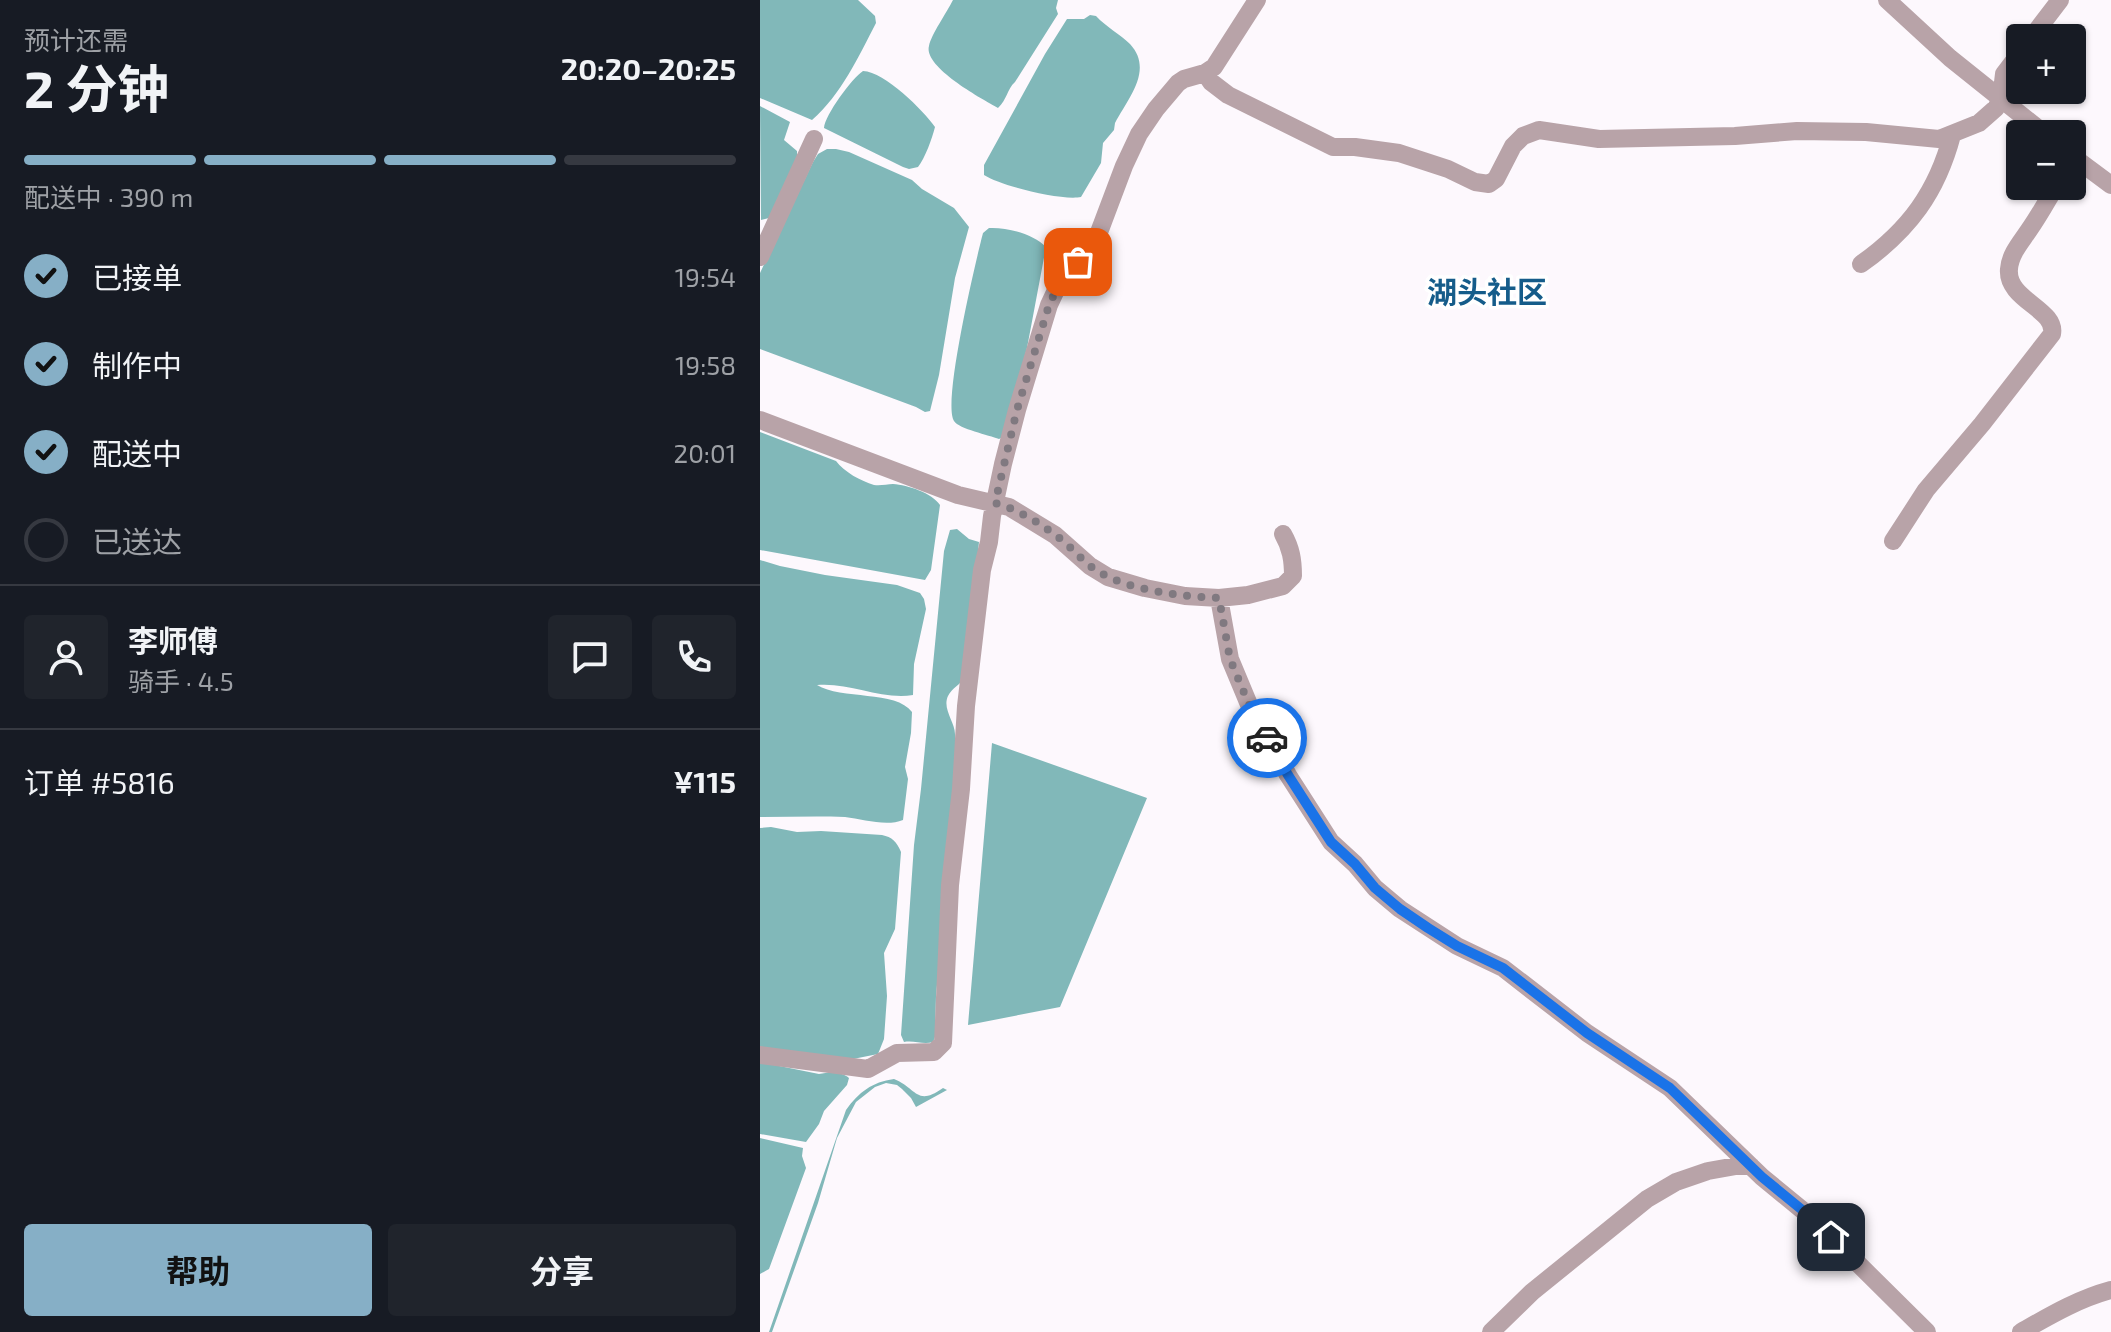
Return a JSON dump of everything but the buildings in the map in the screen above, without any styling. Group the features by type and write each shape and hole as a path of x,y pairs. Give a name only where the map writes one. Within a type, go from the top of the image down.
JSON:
{"street":[{"path":"760,1055 868,1069 897,1053 934,1052 943,1043 950,885 982,570 1017,410 1049,305 1056,290 1098,235 1139,134 1168,93 1184,79 1214,67 1257,0"},
{"path":"1887,0 1950,58 2027,120"},
{"path":"2042,24 2060,0"},
{"path":"1205,73 1228,95 1333,147 1399,153 1448,169 1475,182 1489,184 1496,179 1513,146 1523,136 1539,130 1599,139 1735,136 1797,131 1866,132 1939,139 1979,123 1996,108 2001,99 2006,71"},
{"path":"1861,264 1915,216 1937,180 1952,135"},
{"path":"760,257 814,139"},
{"path":"2086,166 2111,185"},
{"path":"1893,541 1926,490 2052,334 2052,323 2048,317 2019,294 2008,270 2013,254 2047,200"},
{"path":"760,420 958,495 1009,507 1055,535 1090,566 1108,577 1145,588 1185,596 1219,598 1283,586 1293,576 1293,560 1283,534"},
{"path":"1219,598 1230,659 1250,707 1288,775 1331,842 1375,888 1400,909 1457,946 1503,968 1587,1033 1670,1088 1751,1166 1812,1218 1927,1332"},
{"path":"1491,1332 1532,1292 1647,1199 1676,1182 1708,1171 1751,1166"},
{"path":"2021,1332 2062,1308 2111,1290"}],"water":[{"path":"760,0 858,0 875,16 876,23 848,74 832,99 812,120 760,98"},
{"path":"953,0 1058,0 1058,14 998,108 955,82 930,54 930,41"},
{"path":"1090,15 1096,16 1130,44 1140,64 1132,94 1114,130 1103,143 1101,163 1081,197 1032,192 984,175 984,165 1067,19 1084,19"},
{"path":"863,71 892,85 913,102 935,127 918,167 903,167 824,128 840,97"},
{"path":"760,106 790,122 784,140 797,151 769,218 761,220"},
{"path":"827,149 849,152 912,180 954,208 969,227 955,278 930,411 925,412 760,349 760,273 813,162 818,154"},
{"path":"989,228 1020,232 1046,247 1027,348 1003,437 999,439 957,424 952,409 952,388 968,300 983,233"},
{"path":"760,432 836,461 858,479 877,485 906,486 926,493 936,501 940,505 931,570 925,580 760,550"},
{"path":"957,529 969,539 979,542 965,677 947,701 958,753 935,1037 929,1043 904,1042 901,1035 914,845 944,551 950,530"},
{"path":"760,560 825,575 897,585 920,593 924,599 926,609 914,664 913,695 889,695 817,685 827,690 894,701 912,712 905,767 908,779 903,820 882,823 845,817 760,817"},
{"path":"992,743 1147,798 1060,1007 968,1025"},
{"path":"760,828 797,832 882,835 896,843 901,852 895,929 884,953 887,996 884,1039 878,1054 853,1059 760,1047"},
{"path":"760,1062 819,1074 839,1073 849,1078 806,1142 760,1134"},
{"path":"894,1079 922,1096 943,1088 947,1090 916,1107 897,1085 886,1083 875,1087 856,1102 837,1138 818,1203 772,1332 769,1332 846,1110 867,1089"},
{"path":"760,1138 803,1148 806,1168 769,1269 760,1274"}],"way so far":[{"path":"1078,262 1056,290 1049,305 1017,410 995,503 1009,507 1055,535 1090,566 1108,577 1185,596 1219,598 1230,659 1267,738"}],"district":[{"name":"湖头社区","path":"1487,291"}],"route":[{"path":"1267,738 1331,842 1375,888 1428,928 1503,968 1587,1033 1670,1088 1762,1177 1831,1237"}]}
